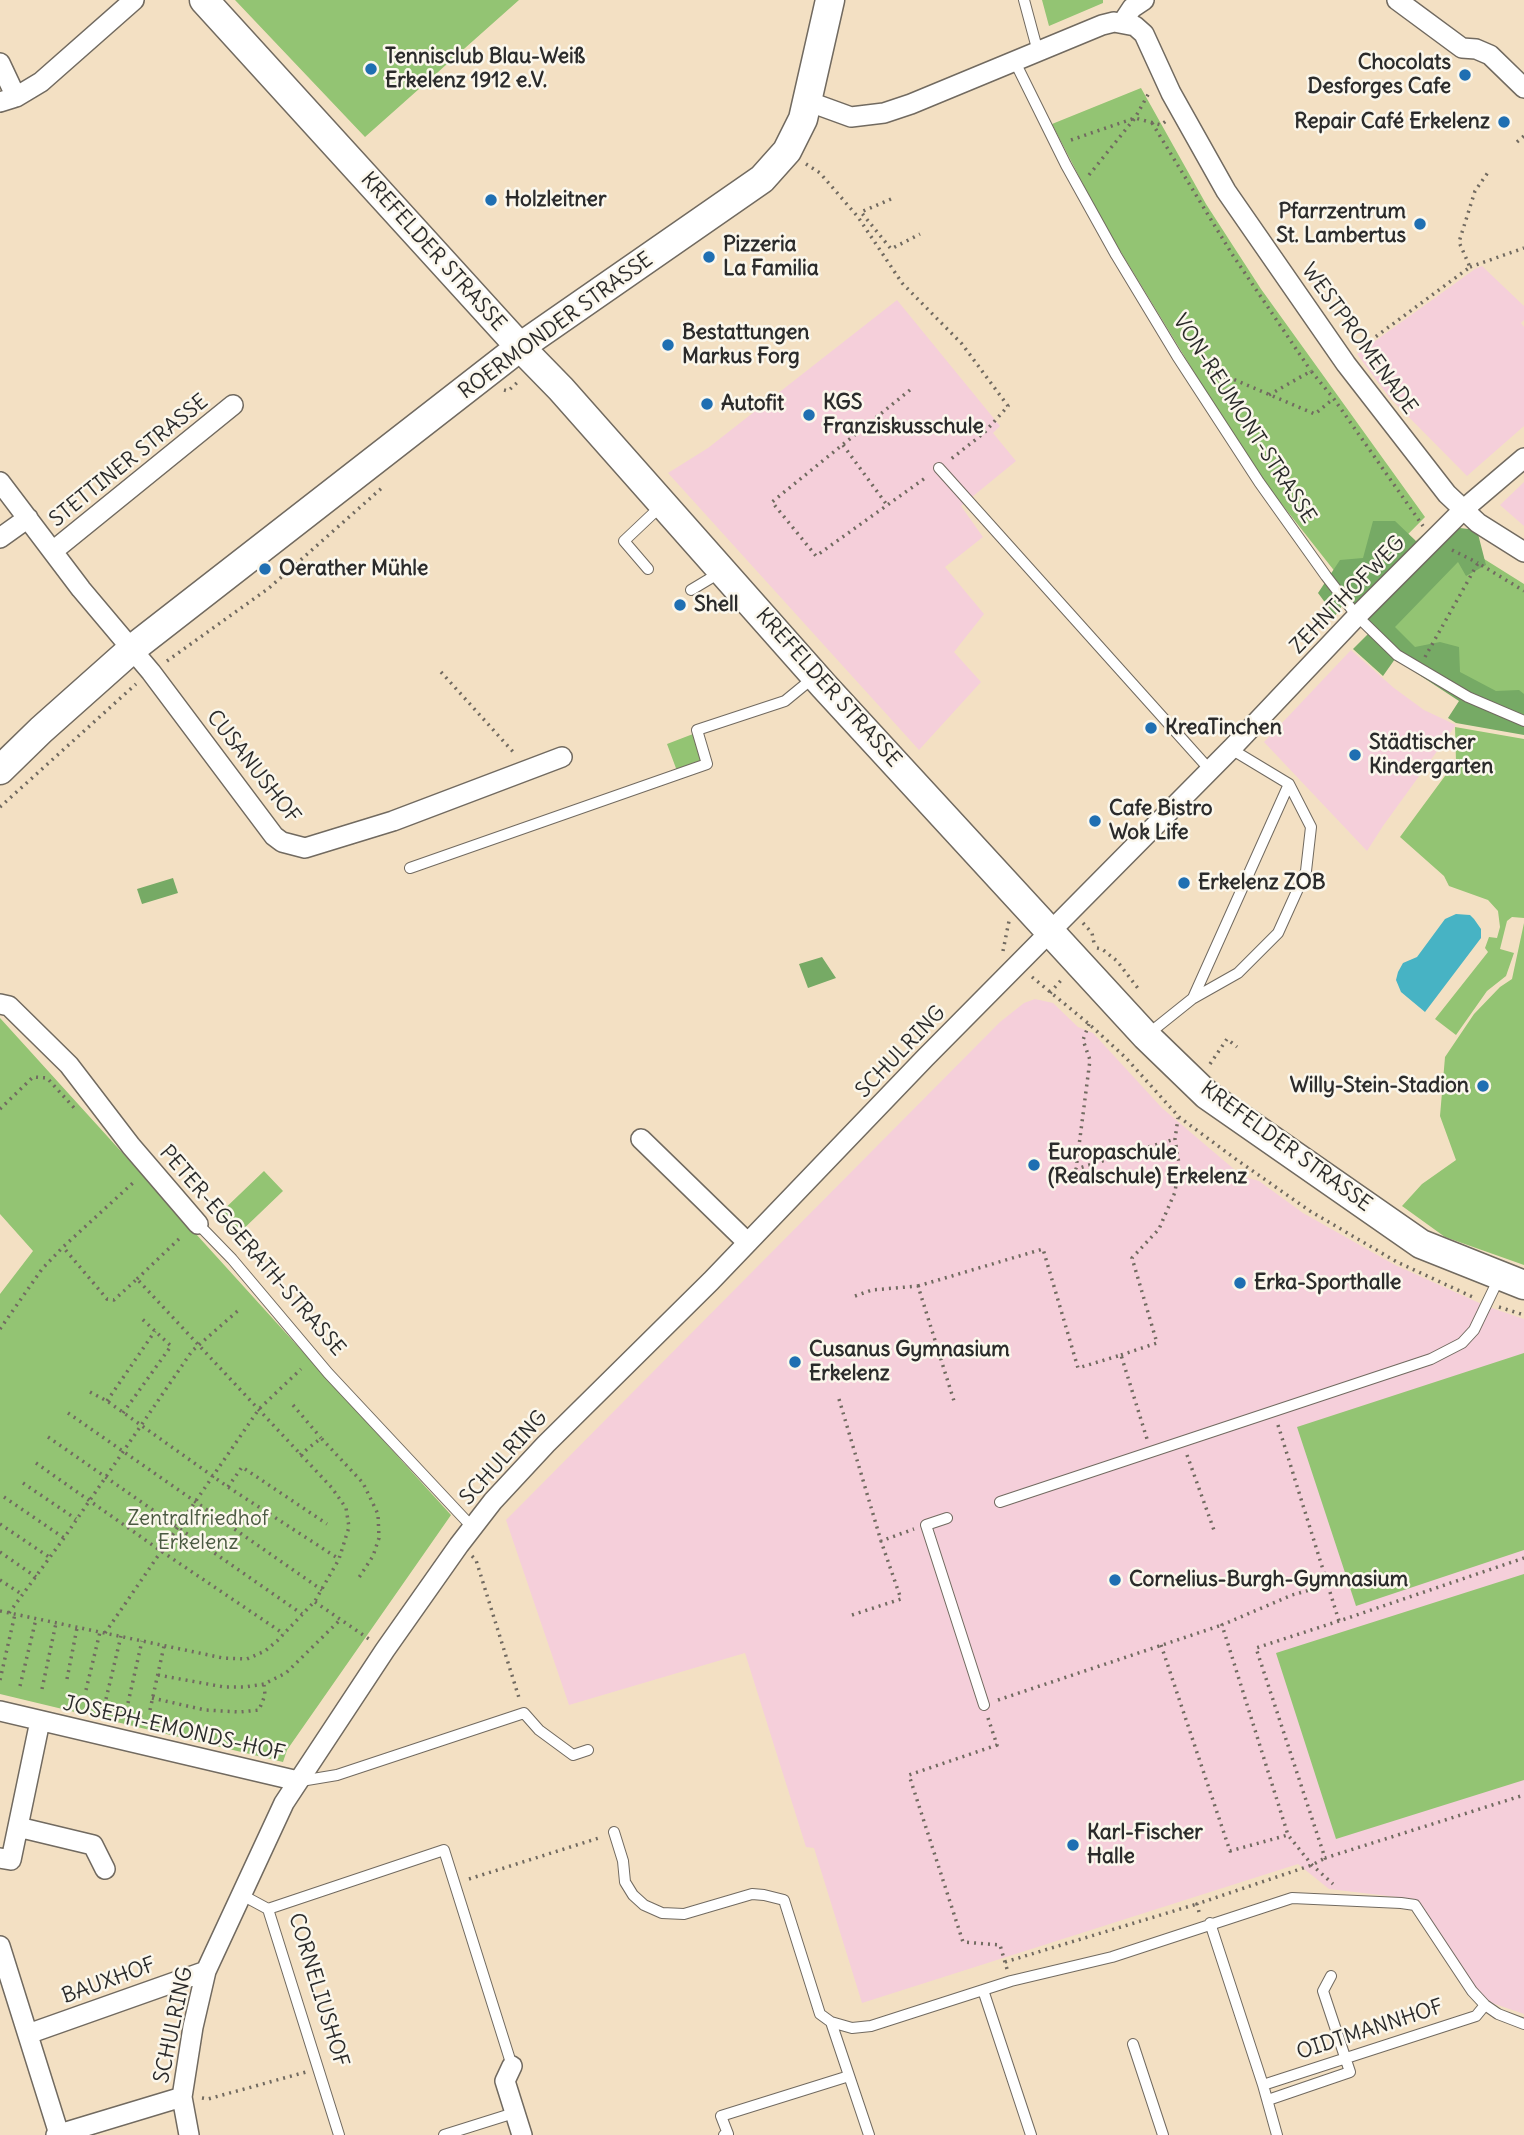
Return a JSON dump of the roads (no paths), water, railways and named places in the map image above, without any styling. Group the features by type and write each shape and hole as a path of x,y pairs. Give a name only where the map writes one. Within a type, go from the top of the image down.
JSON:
{"main road":[{"name":"KREFELDER STRASSE","path":"204,0 663,504 815,676 1146,1036 1207,1095 1421,1244 1512,1280"},
{"name":"ROERMONDER STRASSE","path":"0,770 132,649 529,356 692,226 762,179 787,151 796,135 807,101 830,0"}],"street":[{"path":"0,63 8,99 41,82 134,0"},
{"path":"807,101 851,117 875,114 911,104 1102,25 1122,23 1132,8 1144,0"},
{"path":"1398,0 1462,48 1476,49 1490,55 1520,74"},
{"name":"WESTPROMENADE","path":"1122,23 1135,26 1144,34 1182,112 1226,191 1346,364 1435,480 1478,523 1524,552"},
{"name":"STETTINER STRASSE","path":"52,551 233,405"},
{"name":"ZEHNTHOFWEG","path":"1051,931 1464,509 1524,458"},
{"name":"CUSANUSHOF","path":"0,482 52,551 151,672 274,836 282,842 305,848 393,821 562,757"},
{"name":"STETTINER STRASSE","path":"0,538 28,518"},
{"name":"SCHULRING","path":"189,2135 182,2097 193,2027 206,1971 284,1803 385,1650 459,1545 493,1501 546,1444 711,1280 1051,931"},
{"name":"PETER-EGGERATH-STRASSE","path":"0,1004 9,1006 69,1065 131,1146 198,1224"},
{"path":"641,1139 747,1242"},
{"name":"JOSEPH-EMONDS-HOF","path":"0,1711 298,1781"},
{"name":"JOSEPH-EMONDS-HOF","path":"0,1858 11,1860 40,1721"},
{"path":"18,1827 93,1845 105,1869"},
{"path":"0,1947 57,2135 182,2097"},
{"name":"BAUXHOF","path":"28,2034 206,1971"},
{"name":"CORNELIUSHOF","path":"512,2066 505,2081 522,2135"}],"lane":[{"path":"1024,0 1038,52"},
{"name":"VON-REUMONT-STRASSE","path":"1015,62 1079,188 1177,356 1259,482 1357,616 1397,655 1468,697 1524,721"},
{"path":"939,468 1210,770"},
{"path":"648,569 624,541 663,504"},
{"path":"691,590 723,571"},
{"path":"411,868 707,764 696,730 785,701 815,676"},
{"path":"1146,1036 1192,999 1238,973 1278,933 1306,871 1311,827 1289,784 1231,749"},
{"path":"1192,999 1289,784"},
{"name":"PETER-EGGERATH-STRASSE","path":"198,1224 232,1259 328,1373 473,1528"},
{"path":"1000,1502 1431,1359 1462,1343 1512,1280"},
{"path":"947,1518 926,1525 984,1705"},
{"path":"298,1781 337,1775 524,1713 539,1730 573,1755 588,1750"},
{"path":"614,1832 623,1861 625,1882 633,1895 644,1905 662,1913 684,1914 752,1894 784,1900 820,2014 831,2022 869,2135"},
{"name":"CORNELIUSHOF","path":"339,2135 268,1909 444,1850 512,2066"},
{"path":"242,1895 268,1909"},
{"name":"OIDTMANNHOF","path":"831,2022 852,2028 871,2026 1011,1981 1112,1957 1292,1898 1415,1905 1472,1991 1498,2014 1524,2024"},
{"path":"1207,1925 1263,2085 1277,2135"},
{"path":"1268,2100 1350,2071 1323,1991 1331,1976"},
{"path":"983,1990 1031,2135"},
{"name":"OIDTMANNHOF","path":"1263,2085 1476,2016 1485,2005"},
{"path":"1133,2044 1163,2135"},
{"path":"724,2135 728,2134 722,2116 849,2076"},
{"path":"444,2135 514,2113"}],"water":[{"path":"1456,914 1470,915 1481,929 1481,938 1425,1012 1401,992 1396,980 1398,972 1403,963 1417,957 1445,919"}],"place":[{"name":"Tennisclub Blau-Weiß Erkelenz 1912 e.V.","path":"371,69"},
{"name":"Chocolats Desforges Cafe","path":"1465,75"},
{"name":"Repair Café Erkelenz","path":"1504,122"},
{"name":"Holzleitner","path":"491,200"},
{"name":"Pfarrzentrum St. Lambertus","path":"1420,224"},
{"name":"Pizzeria La Familia","path":"709,257"},
{"name":"Bestattungen Markus Forg","path":"668,345"},
{"name":"Autofit","path":"707,404"},
{"name":"KGS Franziskusschule","path":"809,415"},
{"name":"Oerather Mühle","path":"265,569"},
{"name":"Shell","path":"680,605"},
{"name":"KreaTinchen","path":"1151,728"},
{"name":"Städtischer Kindergarten","path":"1355,755"},
{"name":"Cafe Bistro Wok Life","path":"1095,821"},
{"name":"Erkelenz ZOB","path":"1184,883"},
{"name":"Willy-Stein-Stadion","path":"1483,1086"},
{"name":"Europaschule (Realschule) Erkelenz","path":"1034,1165"},
{"name":"Erka-Sporthalle","path":"1240,1283"},
{"name":"Cusanus Gymnasium Erkelenz","path":"795,1362"},
{"name":"Cornelius-Burgh-Gymnasium","path":"1115,1580"},
{"name":"Karl-Fischer Halle","path":"1073,1845"}],"park label":[{"name":"Zentralfriedhof Erkelenz","path":"198,1531"}]}
